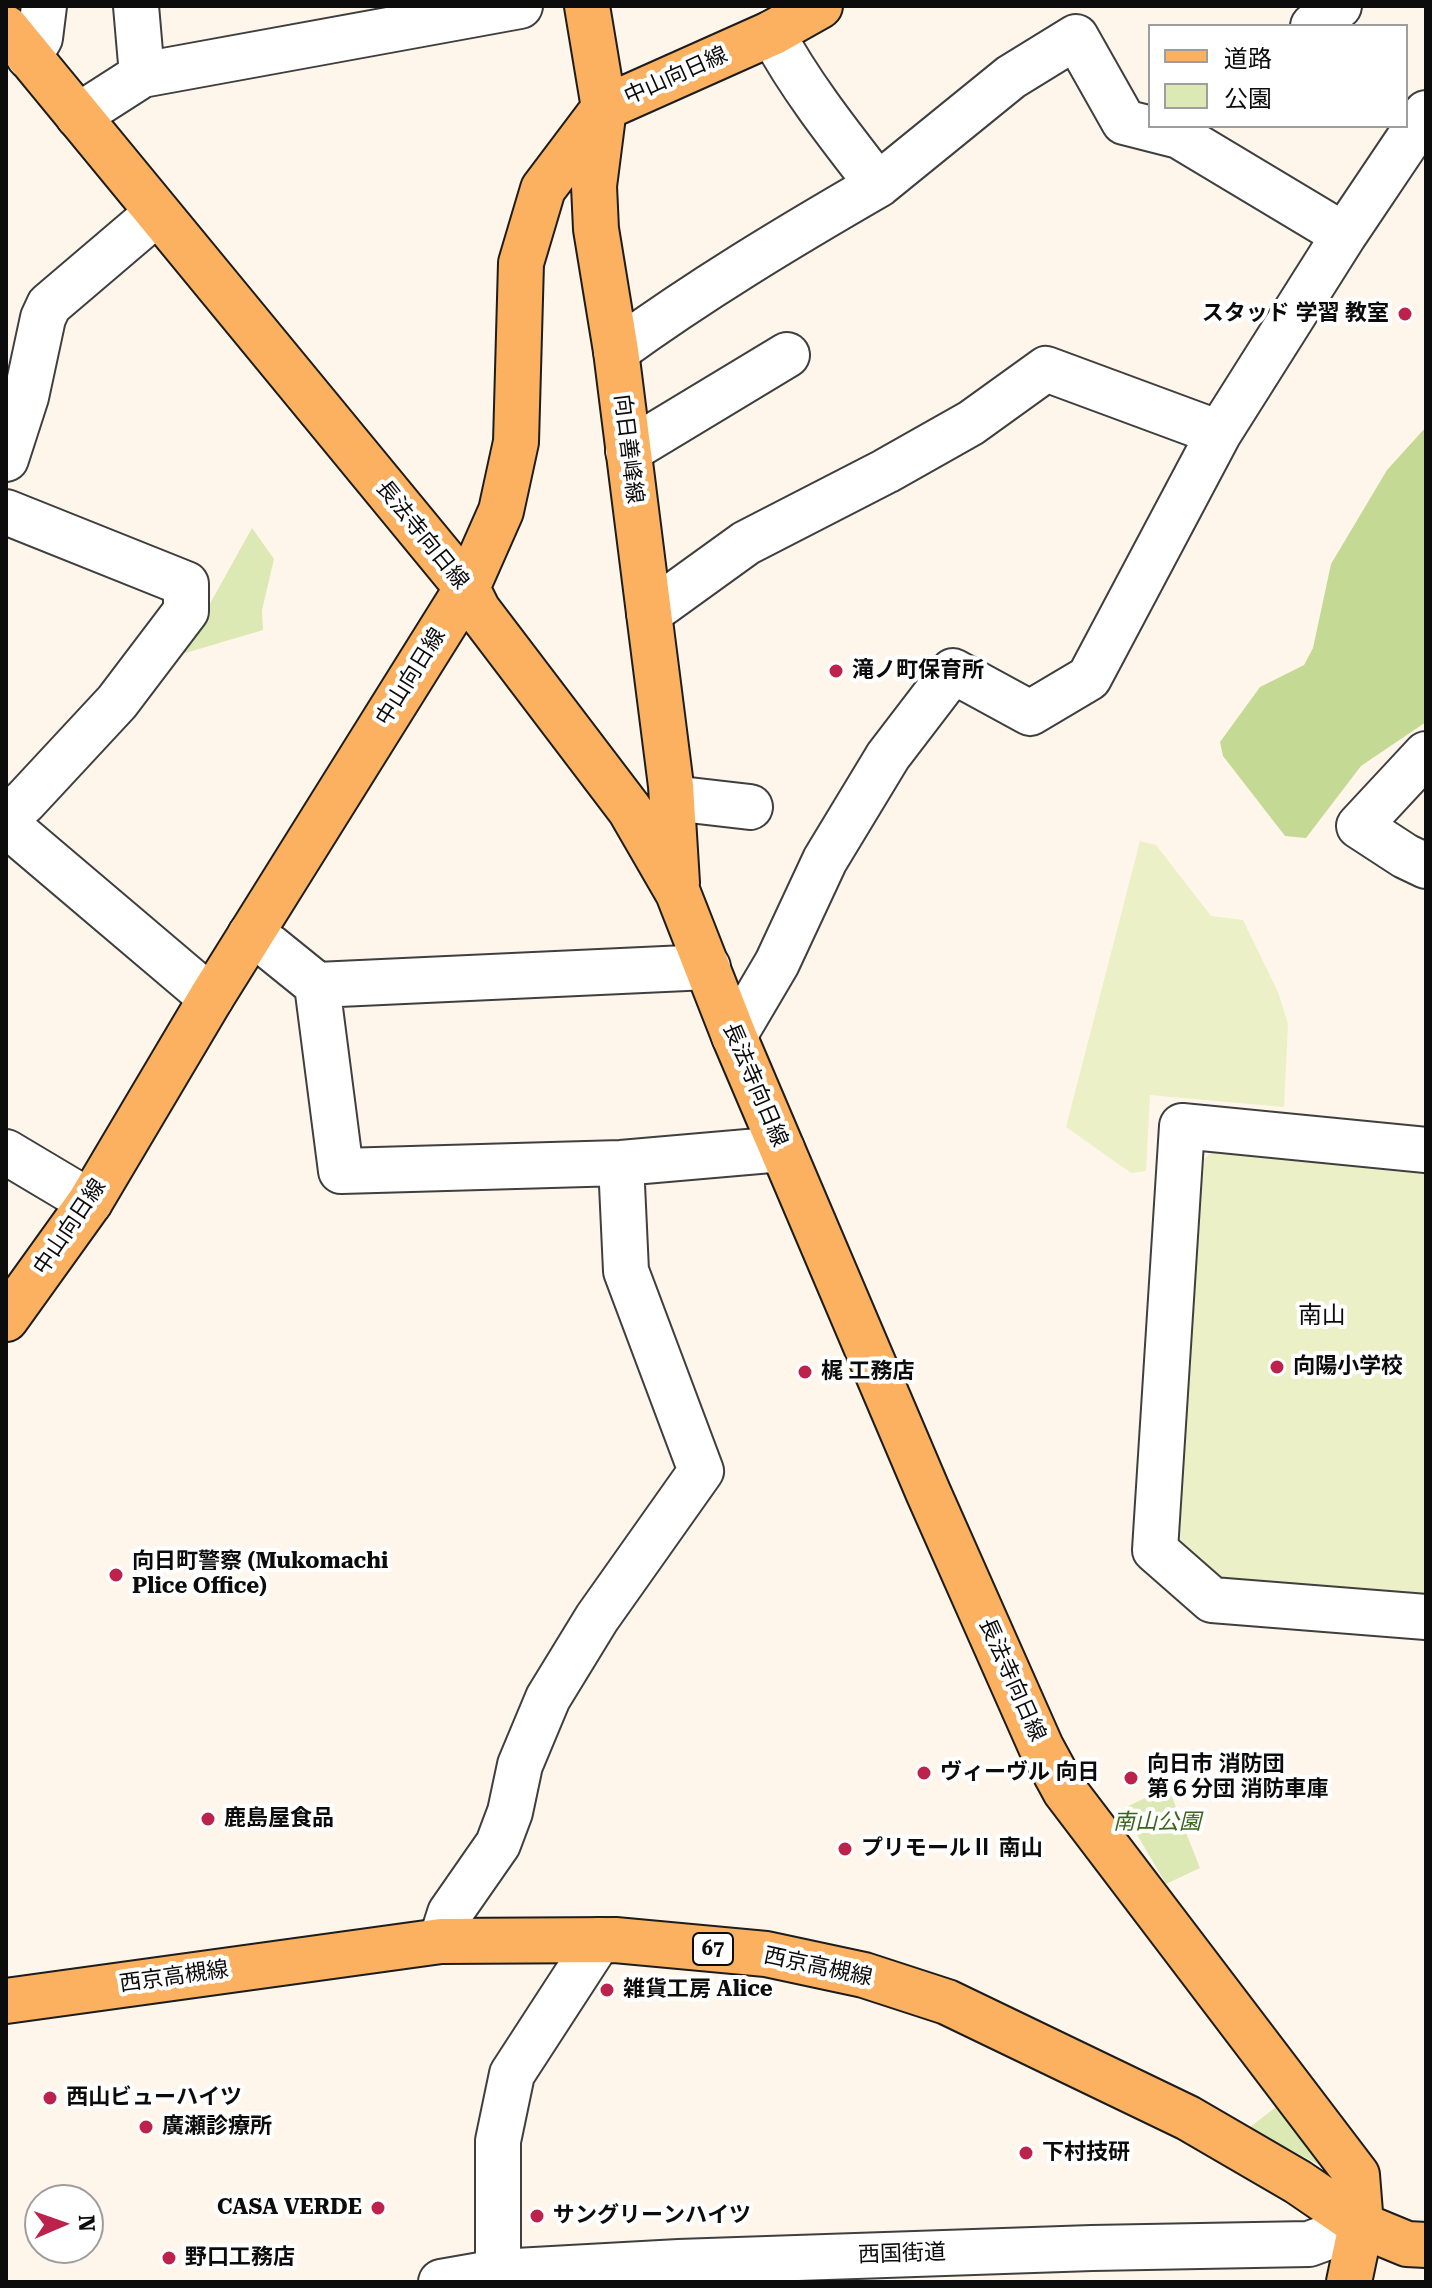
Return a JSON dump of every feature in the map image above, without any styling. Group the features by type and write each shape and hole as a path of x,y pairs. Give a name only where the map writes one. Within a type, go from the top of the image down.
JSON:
{"main road":[{"name":"向日善峰線","path":"587,6 604,108 594,186 596,229 616,351 672,798 678,893"},
{"name":"中山向日線","path":"6,1319 90,1202 211,998 467,588 501,511 516,442 521,263 543,189 604,108 772,33 820,6"},
{"name":"長法寺向日線","path":"18,42 467,588 478,610 630,810 678,893 782,1149 934,1506 1041,1747 1059,1780 1357,2175 1361,2225 1349,2282"},
{"name":"西京高槻線","path":"6,2001 441,1941 599,1940 766,1954 864,1975 947,2002 1188,2118 1298,2182 1361,2225 1407,2244 1426,2245"}],"street":[{"path":"18,42 40,38 44,6"},
{"path":"136,6 142,75"},
{"path":"78,116 142,75 520,6"},
{"path":"1316,24 1339,6"},
{"path":"772,33 809,93 878,185"},
{"path":"616,351 697,293 878,185 1011,77 1076,37 1124,122 1148,126"},
{"path":"734,1036 777,963 825,860 888,756 953,671 1030,713 1089,678 1219,433 1344,235 1426,113"},
{"path":"1164,128 1184,131 1344,235"},
{"path":"6,459 26,397 43,318 49,305 157,213"},
{"path":"628,451 787,355"},
{"path":"649,613 746,543 971,423 1046,369 1219,433"},
{"path":"6,512 186,584 186,611 117,702 6,821 211,998"},
{"path":"1426,754 1359,826 1426,866"},
{"path":"672,798 750,807"},
{"path":"250,935 317,985 708,967"},
{"path":"317,985 341,1171 621,1163 782,1149"},
{"path":"1426,1150 1182,1126 1155,1550 1212,1600 1426,1617"},
{"path":"6,1152 90,1202"},
{"path":"441,1941 450,1913 498,1844 510,1812 520,1765 548,1698 597,1618 701,1471 626,1271 621,1163"},
{"path":"1136,1336 1165,1396"},
{"path":"498,2272 498,2141 512,2074 599,1940"},
{"name":"西国街道","path":"441,2282 498,2272 679,2262 1077,2248 1309,2244 1361,2225"}],"green space":[{"path":"1426,427 1426,722 1361,766 1306,838 1285,836 1223,756 1220,742 1260,687 1304,665 1313,648 1331,564 1387,470"},
{"path":"252,528 274,559 262,610 263,630 182,654"},
{"path":"1140,841 1156,845 1211,916 1243,920 1278,992 1288,1024 1284,1107 1150,1095 1146,1171 1131,1173 1066,1127"},
{"path":"1222,1144 1426,1163 1426,1604 1191,1584 1163,1556 1192,1169"},
{"name":"南山公園","path":"1168,1787 1200,1868 1166,1884 1122,1809"},
{"path":"1281,2103 1327,2169 1249,2128"}],"place":[{"name":"スタッド 学習 教室","path":"1405,314"},
{"name":"滝ノ町保育所","path":"836,671"},
{"name":"向陽小学校","path":"1277,1367"},
{"name":"梶 工務店","path":"805,1372"},
{"name":"向日町警察 (Mukomachi Plice Office)","path":"116,1575"},
{"name":"ヴィーヴル 向日","path":"924,1773"},
{"name":"向日市 消防団 第６分団 消防車庫","path":"1131,1778"},
{"name":"鹿島屋食品","path":"208,1819"},
{"name":"プリモールⅡ 南山","path":"845,1849"},
{"name":"雑貨工房 Alice","path":"607,1990"},
{"name":"西山ビューハイツ","path":"50,2098"},
{"name":"廣瀬診療所","path":"146,2127"},
{"name":"下村技研","path":"1026,2153"},
{"name":"CASA VERDE","path":"378,2208"},
{"name":"サングリーンハイツ","path":"537,2216"},
{"name":"野口工務店","path":"169,2258"}],"district":[{"name":"南山","path":"1322,1316"}]}
